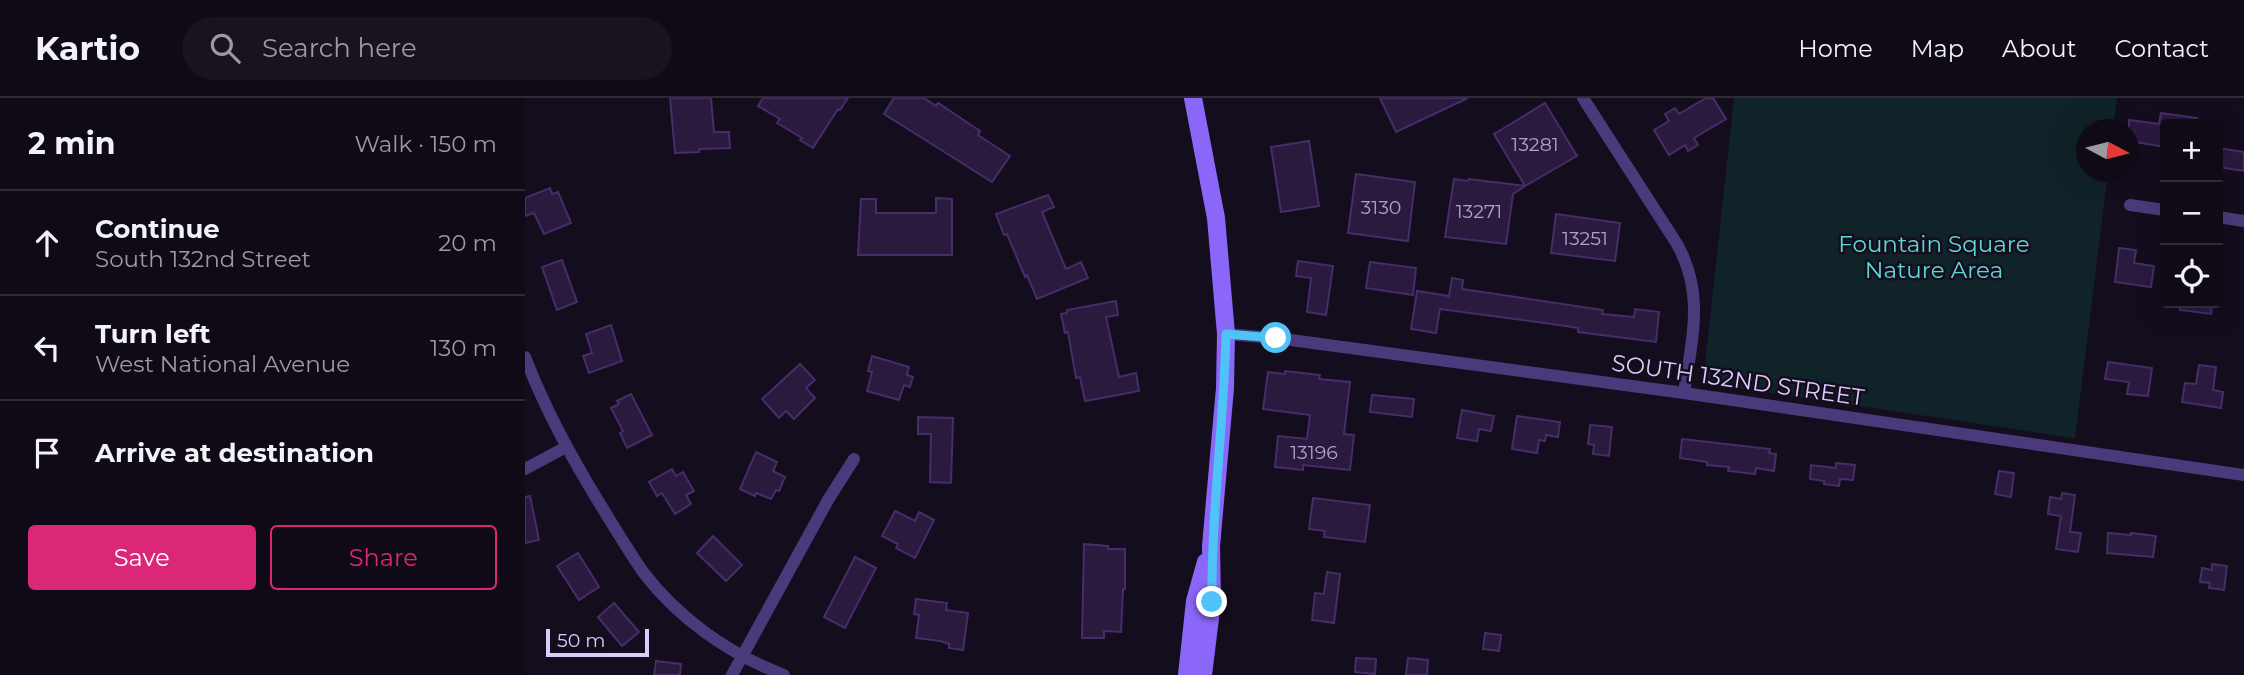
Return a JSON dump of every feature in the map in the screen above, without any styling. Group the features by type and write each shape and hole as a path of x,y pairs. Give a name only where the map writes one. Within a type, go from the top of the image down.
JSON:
{"main road":[{"path":"1193,98 1216,218 1226,334 1225,388 1211,546 1212,602 1203,675"},
{"path":"1187,675 1195,601 1211,546"}],"street":[{"path":"1583,98 1677,244 1689,271 1694,292 1695,317 1684,393"},
{"path":"2130,205 2160,209"},
{"path":"2223,218 2244,221"},
{"name":"SOUTH 132ND STREET","path":"1226,334 1290,340 1684,393 2244,475"},
{"path":"525,357 566,447 630,553 658,589 706,633 784,675"},
{"path":"525,469 566,447"},
{"path":"732,675 853,458"}],"green space":[{"name":"Fountain Square Nature Area","path":"1734,98 2117,98 2114,119 2076,119 2076,182 2107,182 2075,438 1703,383"}],"building":[{"path":"670,98 711,98 714,132 729,132 730,148 675,153"},
{"path":"763,98 848,98 813,148 777,123 780,119 758,106"},
{"path":"894,98 924,98 936,106 938,103 980,131 978,135 1010,156 992,182 884,114"},
{"path":"1380,98 1468,98 1396,132"},
{"path":"1706,98 1713,98 1726,119 1694,138 1698,145 1688,151 1685,145 1669,155 1654,130 1669,121 1665,114 1675,108 1679,114"},
{"path":"1545,103 1577,156 1525,186 1494,134"},
{"path":"2161,113 2197,118 2160,119 2160,146 2139,143 2139,121 2159,124"},
{"path":"1309,141 1319,206 1281,212 1271,147"},
{"path":"2223,149 2244,152 2244,171 2223,168"},
{"path":"1356,174 1415,182 1408,241 1348,233"},
{"path":"1454,179 1525,186 1513,194 1506,244 1445,237"},
{"path":"550,188 552,194 558,192 571,223 544,234 534,213 525,216 525,198"},
{"path":"1048,195 1054,207 1042,212 1066,269 1081,262 1088,278 1037,299 996,214"},
{"path":"936,198 952,199 952,255 858,255 861,199 876,199 876,213 936,213"},
{"path":"1556,214 1620,223 1615,261 1551,253"},
{"path":"2119,248 2136,250 2134,263 2154,266 2151,287 2115,282"},
{"path":"562,260 577,302 557,310 542,267"},
{"path":"1298,261 1333,266 1326,315 1307,312 1311,278 1296,276"},
{"path":"1370,262 1416,268 1413,295 1366,288"},
{"path":"1452,278 1463,280 1462,289 1603,310 1602,314 1634,317 1635,309 1659,312 1656,342 1578,332 1578,328 1566,326 1440,309 1436,333 1411,329 1417,291 1449,296"},
{"path":"1116,301 1118,315 1106,317 1119,377 1136,373 1139,391 1085,401 1080,377 1076,378 1068,332 1065,333 1061,314 1067,313 1067,310"},
{"path":"2180,308 2212,308 2211,314"},
{"path":"611,325 622,361 589,373 583,356 592,353 586,334"},
{"path":"872,356 909,367 907,375 913,377 910,387 904,385 899,400 867,391 872,372 868,371"},
{"path":"2108,362 2152,368 2148,396 2127,394 2129,382 2105,379"},
{"path":"800,364 815,380 806,388 815,398 794,419 786,411 779,418 762,399"},
{"path":"2199,365 2216,367 2213,390 2223,392 2221,408 2182,402 2185,383 2196,384"},
{"path":"1285,371 1320,375 1319,379 1350,382 1344,434 1354,435 1350,470 1303,465 1303,470 1275,467 1278,436 1307,439 1310,415 1263,409 1268,372 1285,374"},
{"path":"631,394 652,435 627,448 620,433 623,431 611,408 619,404 617,401"},
{"path":"1372,395 1414,399 1412,417 1370,412"},
{"path":"1462,410 1494,416 1491,431 1479,429 1477,441 1457,438"},
{"path":"1517,416 1560,422 1558,437 1546,435 1545,441 1539,440 1537,453 1512,449"},
{"path":"918,417 953,418 951,483 930,482 931,434 918,434"},
{"path":"1590,425 1612,427 1609,456 1593,454 1594,445 1588,444"},
{"path":"1682,439 1770,449 1769,453 1776,454 1774,471 1756,468 1755,474 1728,471 1729,467 1680,458"},
{"path":"756,452 777,462 773,471 785,477 779,491 776,490 771,499 740,489"},
{"path":"1836,463 1855,465 1853,480 1840,479 1839,486 1810,479 1811,465 1836,468"},
{"path":"672,469 676,476 683,472 694,491 686,495 691,504 675,514 662,493 657,496 649,482"},
{"path":"1999,471 2014,473 2011,497 1995,494"},
{"path":"2062,493 2075,495 2070,532 2081,533 2078,552 2056,549 2061,516 2048,514 2050,497 2061,499"},
{"path":"530,496 539,540 525,543 525,497"},
{"path":"1313,498 1370,505 1365,542 1324,537 1325,531 1309,529"},
{"path":"895,511 915,521 919,512 934,520 915,558 896,548 898,544 882,536"},
{"path":"2108,533 2156,536 2153,557 2107,553"},
{"path":"713,536 742,565 726,581 697,553"},
{"path":"1084,544 1125,549 1121,632 1104,631 1104,638 1082,638"},
{"path":"578,553 599,587 579,600 557,566"},
{"path":"855,557 876,568 845,628 824,617"},
{"path":"2212,564 2227,566 2224,590 2209,588 2210,583 2200,582 2202,568 2212,570"},
{"path":"1327,572 1340,574 1334,623 1312,620 1315,593 1324,594"},
{"path":"916,599 947,603 946,610 968,613 963,650 949,648 949,644 940,641 916,638 919,615 914,614"},
{"path":"614,603 639,632 622,646 598,617"},
{"path":"1485,633 1501,635 1499,651 1483,649"},
{"path":"1356,658 1376,659 1375,674 1355,672"},
{"path":"1408,658 1428,660 1427,675 1406,675"},
{"path":"656,661 681,664 680,675 654,675"}],"route":[{"path":"1212,602 1211,546 1225,388 1226,334 1276,338"}]}
